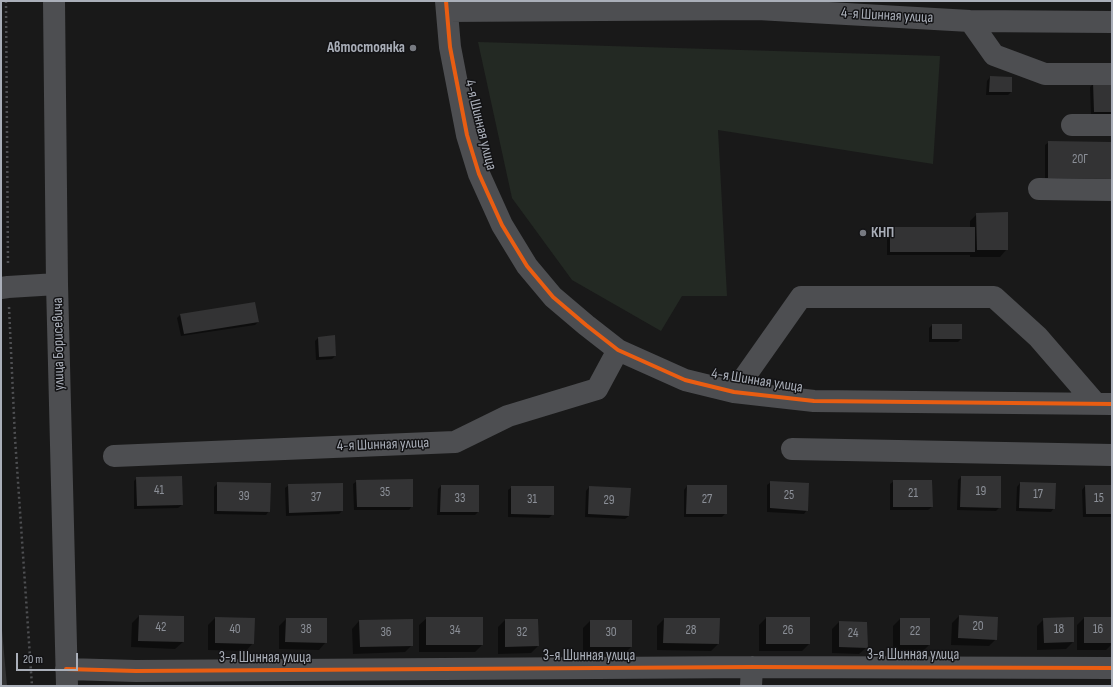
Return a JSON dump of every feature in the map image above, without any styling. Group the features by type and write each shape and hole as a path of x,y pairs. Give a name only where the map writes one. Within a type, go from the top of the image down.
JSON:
{"street":[{"name":"улица Борисевича","path":"54,1 57,284 66,677"},
{"name":"4-я Шинная улица","path":"1104,404 814,402 734,392 685,380 618,350 553,297 527,266 502,225 479,174 467,135 450,47 446,6 758,5 970,21 1112,22"},
{"path":"970,21 994,55 1001,58 1045,74 1112,74"},
{"path":"1072,125 1112,125"},
{"path":"1039,189 1112,190"},
{"path":"5,288 57,284"},
{"path":"734,392 801,297 994,297 1038,337 1104,404"},
{"name":"4-я Шинная улица","path":"114,456 455,442 508,416 597,389 618,350"},
{"path":"792,449 1112,455"},
{"name":"3-я Шинная улица","path":"66,677 133,679 751,676 1112,668"}],"path":[{"path":"6,1 5,288 32,686"}],"shaded area":[{"path":"478,42 940,56 933,164 718,130 727,296 682,296 661,331 572,280 512,198"}],"building":[{"path":"990,76 1012,77 1012,92 989,92"},
{"path":"1093,82 1112,83 1112,112 1094,112"},
{"path":"1048,141 1112,142 1112,179 1048,178"},
{"path":"1008,212 1008,250 977,250 976,213"},
{"path":"890,227 975,227 975,252 890,252"},
{"path":"255,302 259,322 184,334 180,314"},
{"path":"932,324 962,324 962,339 932,339"},
{"path":"335,335 336,356 319,357 318,337"},
{"path":"182,476 183,505 137,506 136,477"},
{"path":"961,476 1001,476 1001,508 960,507"},
{"path":"413,479 413,507 357,507 356,480"},
{"path":"893,480 932,480 933,507 893,507"},
{"path":"770,481 809,483 808,511 770,508"},
{"path":"217,482 271,483 270,512 217,511"},
{"path":"1020,482 1056,483 1055,509 1019,508"},
{"path":"343,483 343,511 289,513 288,484"},
{"path":"441,485 479,485 479,512 440,512"},
{"path":"687,485 727,485 727,514 686,514"},
{"path":"1085,485 1112,485 1112,514 1086,514"},
{"path":"511,486 554,486 554,515 511,514"},
{"path":"589,486 631,488 629,516 588,514"},
{"path":"139,615 184,616 184,642 138,641"},
{"path":"959,615 998,617 997,640 958,638"},
{"path":"215,617 255,618 254,644 215,643"},
{"path":"426,617 483,617 483,645 426,645"},
{"path":"766,617 810,617 810,644 766,644"},
{"path":"1074,617 1074,642 1044,643 1043,618"},
{"path":"1084,617 1112,617 1112,643 1084,643"},
{"path":"286,618 327,618 327,643 285,642"},
{"path":"664,618 720,618 719,644 663,643"},
{"path":"900,618 930,618 930,645 900,645"},
{"path":"413,619 413,646 360,647 359,620"},
{"path":"505,619 538,619 539,646 505,647"},
{"path":"590,620 632,620 632,647 590,647"},
{"path":"839,621 867,622 868,648 839,647"},
{"path":"2,630 7,686 1,686"}],"cycle path":[{"path":"446,1 450,47 467,135 479,174 502,225 527,266 553,297 618,350 685,380 734,392 814,401 1112,404"},
{"path":"66,669 136,671 752,667 1112,668"}],"place":[{"name":"Автостоянка","path":"413,48"},
{"name":"КНП","path":"863,233"}]}
